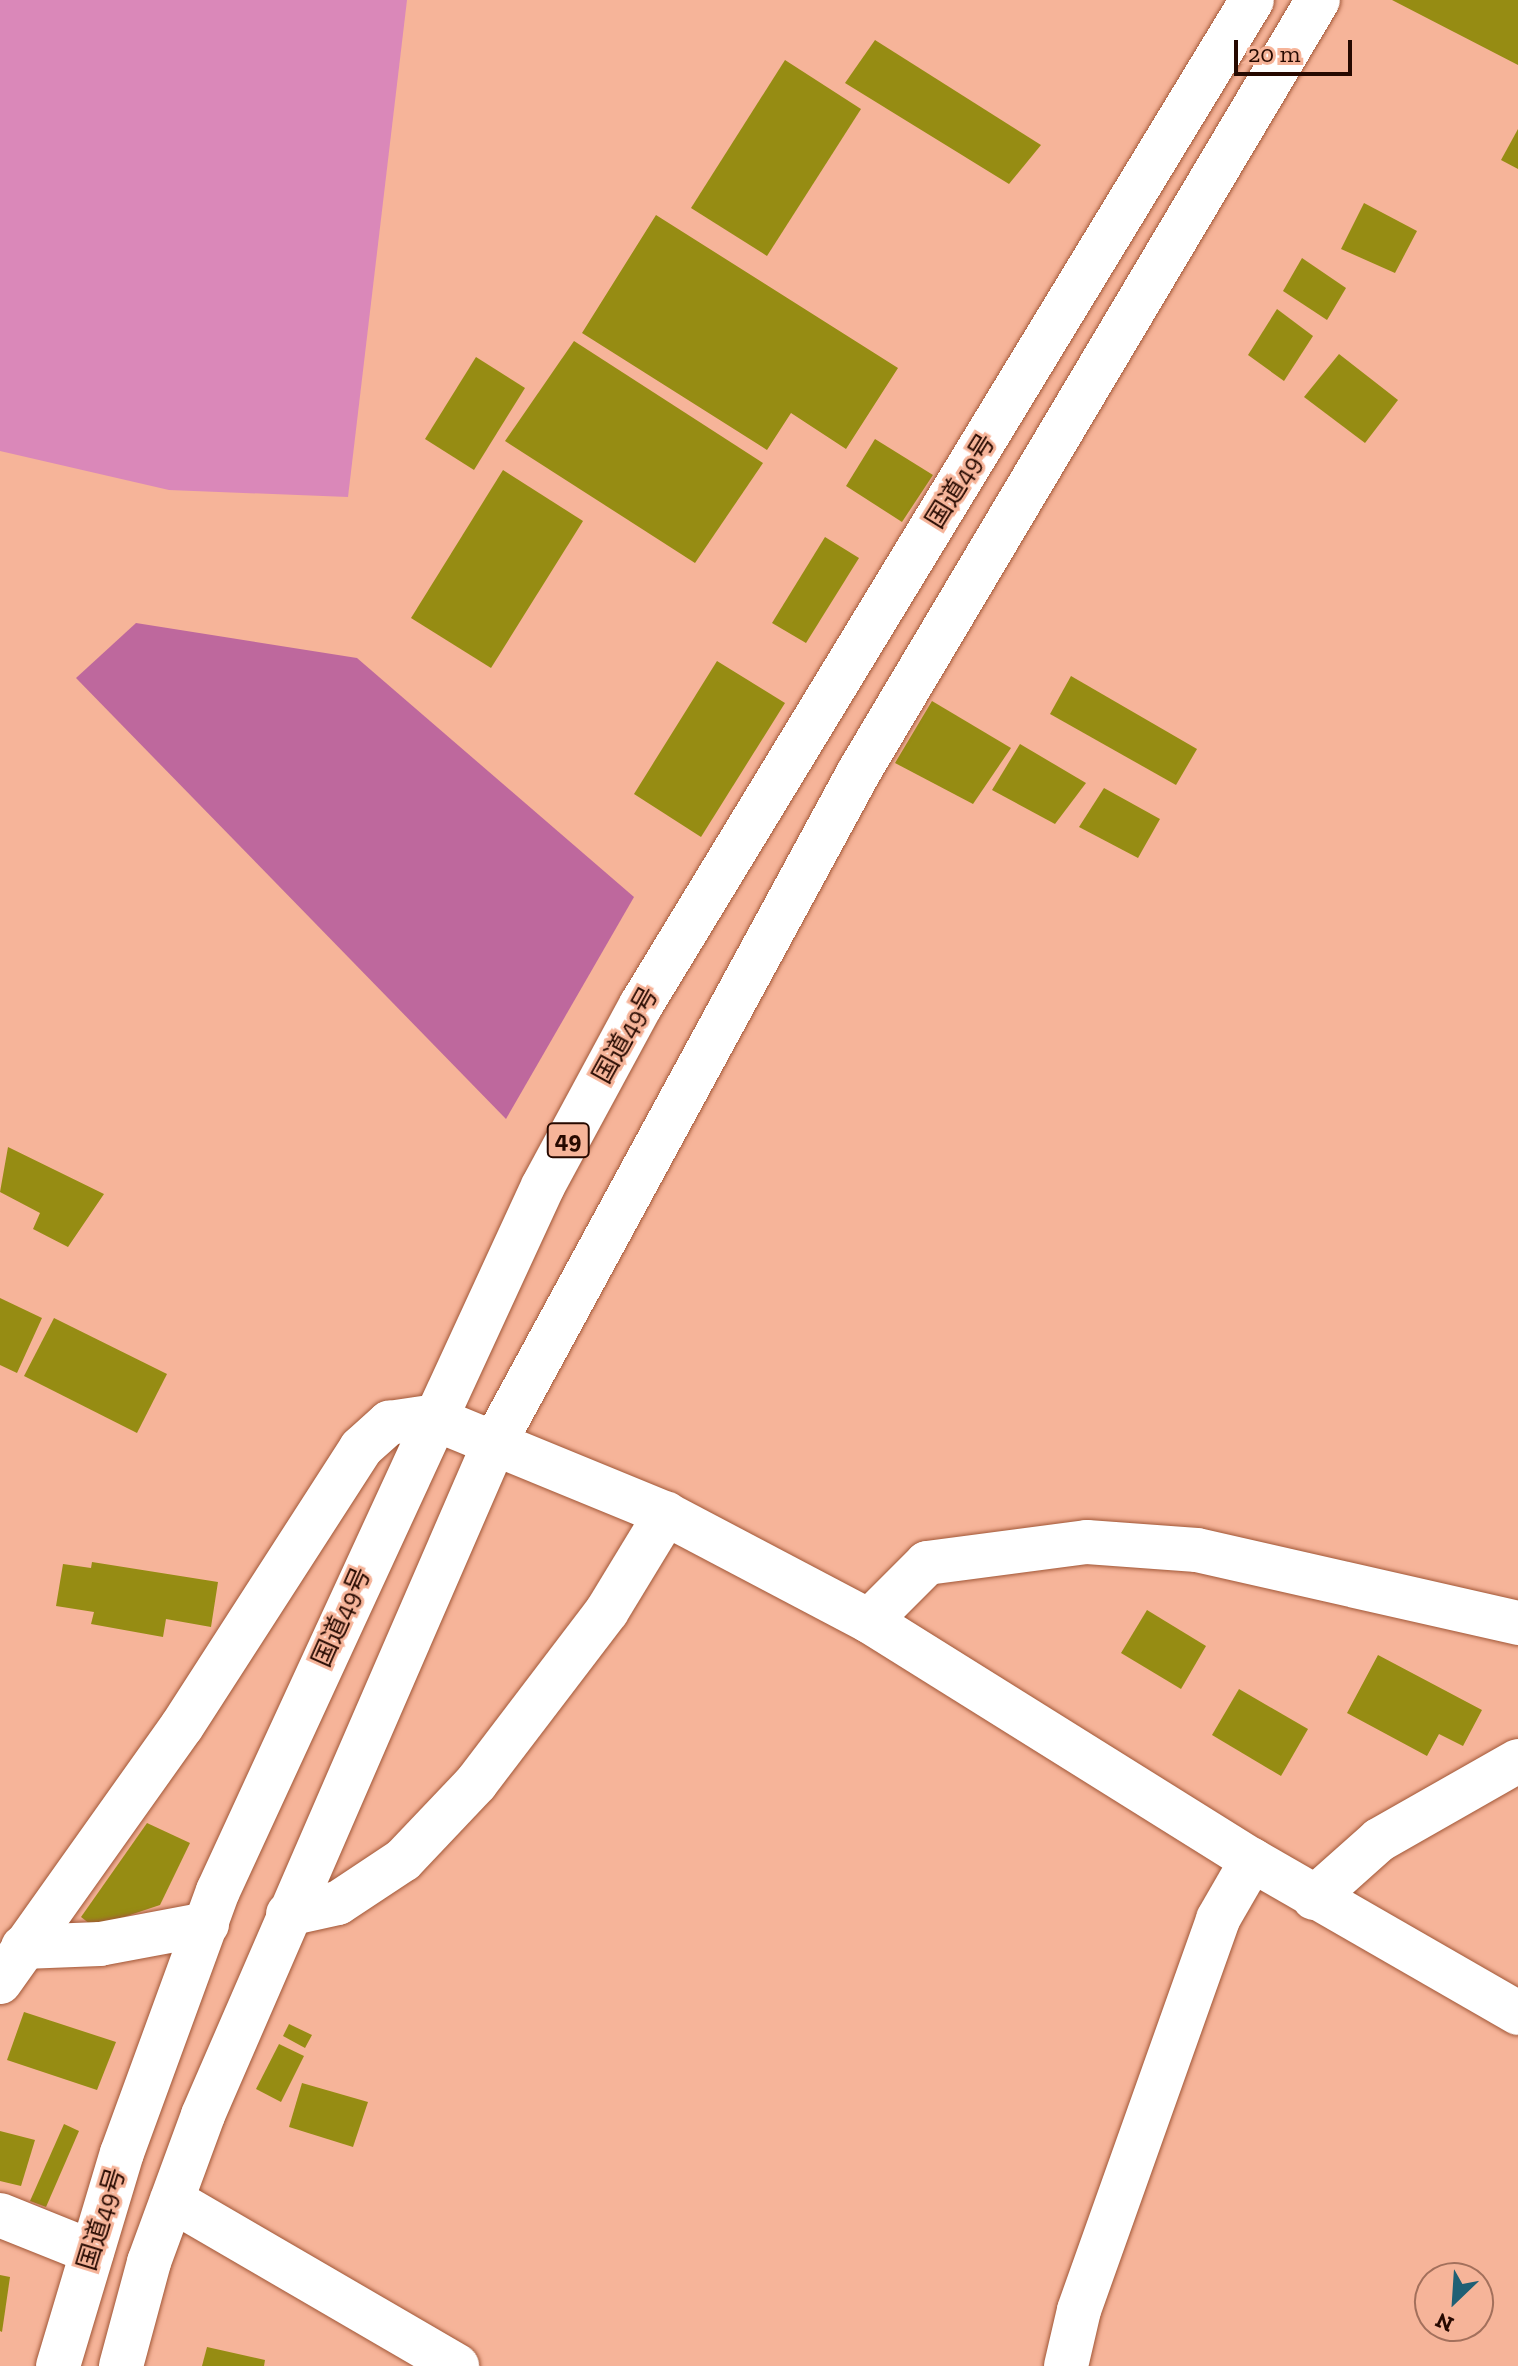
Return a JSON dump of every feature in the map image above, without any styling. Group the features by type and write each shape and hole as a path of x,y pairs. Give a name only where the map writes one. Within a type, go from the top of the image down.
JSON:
{"main road":[{"name":"国道49号","path":"58,2366 92,2252 207,1924 430,1417 641,1005 1252,0"},
{"path":"121,2366 172,2200 288,1914 494,1444 860,770 1318,0"},
{"path":"12,1964 182,1726 361,1448 389,1423 430,1417 666,1514 869,1621 1314,1898 1518,2013"},
{"path":"288,1914 338,1903 424,1838 476,1783 607,1611 666,1514"},
{"path":"869,1621 927,1563 1087,1542 1197,1550 1518,1623"},
{"path":"1314,1898 1379,1840 1518,1761"},
{"path":"1066,2366 1079,2310 1218,1919 1252,1860"},
{"path":"12,1964 207,1924"},
{"path":"172,2200 457,2366"},
{"path":"0,2215 92,2252"}],"shaded area":[{"path":"0,0 407,0 348,497 169,490 0,451"},
{"path":"136,623 357,658 634,897 506,1119 76,678"}],"building":[{"path":"1392,0 1518,0 1518,65"},
{"path":"875,40 1041,145 1009,184 845,83"},
{"path":"785,60 861,109 767,256 691,208"},
{"path":"1518,129 1518,169 1501,160"},
{"path":"1364,203 1417,231 1395,273 1341,249"},
{"path":"656,215 898,368 846,449 791,413 767,450 582,333"},
{"path":"1302,258 1346,288 1327,320 1283,291"},
{"path":"1277,309 1313,336 1284,381 1248,355"},
{"path":"574,341 763,463 695,563 505,441"},
{"path":"1339,354 1398,400 1365,443 1304,397"},
{"path":"476,357 525,388 474,470 425,439"},
{"path":"875,439 933,475 902,522 846,486"},
{"path":"503,470 583,521 491,668 411,618"},
{"path":"825,537 859,558 806,643 772,623"},
{"path":"717,661 785,703 701,837 634,794"},
{"path":"1071,676 1197,749 1176,785 1050,714"},
{"path":"932,701 1011,748 973,804 895,763"},
{"path":"1020,744 1086,783 1055,824 992,790"},
{"path":"1104,788 1160,819 1138,858 1079,827"},
{"path":"8,1147 104,1194 68,1247 33,1229 40,1213 0,1192"},
{"path":"0,1298 42,1318 17,1373 0,1365"},
{"path":"54,1318 167,1374 137,1433 24,1376"},
{"path":"92,1562 218,1582 211,1627 166,1619 163,1637 91,1624 94,1612 56,1606 63,1564 91,1568"},
{"path":"1147,1610 1206,1646 1181,1689 1121,1653"},
{"path":"1378,1655 1482,1710 1463,1746 1439,1734 1427,1756 1347,1713"},
{"path":"1239,1689 1308,1729 1281,1776 1212,1735"},
{"path":"147,1823 190,1843 160,1905 94,1927 81,1917"},
{"path":"24,2012 116,2042 97,2090 7,2060"},
{"path":"289,2024 312,2035 305,2048 283,2036"},
{"path":"279,2044 304,2056 281,2102 256,2089"},
{"path":"302,2083 368,2102 353,2147 289,2127"},
{"path":"64,2124 79,2131 46,2207 30,2201"},
{"path":"0,2131 35,2140 21,2186 0,2181"},
{"path":"0,2275 10,2277 2,2332 0,2331"},
{"path":"207,2347 265,2360 264,2366 202,2366"}]}
